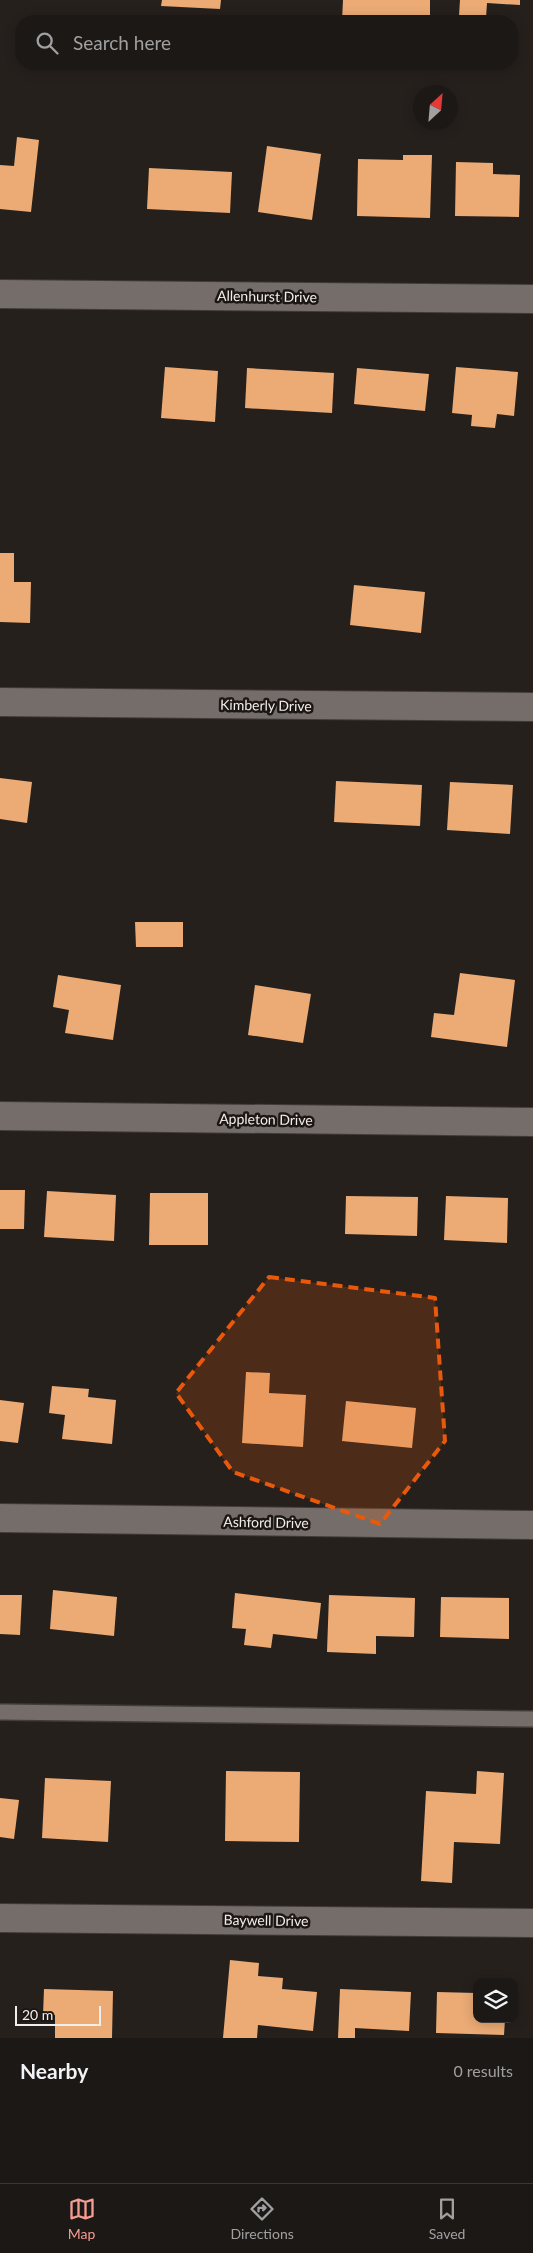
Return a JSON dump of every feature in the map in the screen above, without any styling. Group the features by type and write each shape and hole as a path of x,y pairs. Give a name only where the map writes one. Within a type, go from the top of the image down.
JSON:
{"street":[{"name":"Allenhurst Drive","path":"0,294 533,299"},
{"name":"Kimberly Drive","path":"0,702 533,707"},
{"name":"Appleton Drive","path":"0,1116 533,1122"},
{"name":"Ashford Drive","path":"0,1518 533,1525"},
{"name":"Baywell Drive","path":"0,1918 533,1923"}],"lane":[{"path":"0,1712 533,1719"}],"highlighted area":[{"path":"269,1277 435,1298 445,1441 380,1524 233,1472 176,1393"}],"building":[{"path":"162,0 221,0 220,9 161,6"},
{"path":"343,0 430,0 430,15 342,15"},
{"path":"460,0 520,0 520,5 487,3 486,15 459,15"},
{"path":"17,137 39,140 31,212 0,209 0,165 14,166"},
{"path":"267,146 321,154 312,220 258,212"},
{"path":"403,155 432,155 430,218 357,216 358,159 403,160"},
{"path":"456,162 493,163 493,174 520,175 519,217 455,216"},
{"path":"149,168 232,172 230,213 147,209"},
{"path":"165,367 218,371 215,422 161,418"},
{"path":"456,367 518,372 514,416 497,414 495,428 471,426 472,415 452,413"},
{"path":"247,368 334,373 332,413 245,408"},
{"path":"357,368 429,374 425,411 354,404"},
{"path":"0,553 14,553 14,582 31,582 30,623 0,622"},
{"path":"354,585 425,592 421,633 350,625"},
{"path":"0,778 32,782 27,823 0,819"},
{"path":"336,781 422,785 420,826 334,822"},
{"path":"450,782 513,785 510,834 447,830"},
{"path":"135,922 183,922 183,947 136,947"},
{"path":"460,973 515,980 507,1047 431,1037 434,1013 454,1015"},
{"path":"58,975 121,985 113,1040 65,1033 69,1010 53,1007"},
{"path":"255,985 311,994 303,1043 248,1035"},
{"path":"0,1190 25,1190 24,1229 0,1229"},
{"path":"47,1191 116,1195 114,1241 44,1237"},
{"path":"150,1193 208,1193 208,1245 149,1245"},
{"path":"346,1196 418,1197 417,1236 345,1234"},
{"path":"446,1196 508,1198 507,1243 444,1240"},
{"path":"246,1372 270,1373 269,1393 306,1395 303,1447 242,1443"},
{"path":"52,1386 89,1389 88,1397 116,1400 112,1444 62,1439 65,1415 49,1413"},
{"path":"0,1400 24,1403 18,1443 0,1441"},
{"path":"346,1401 416,1408 412,1448 342,1441"},
{"path":"53,1590 117,1597 114,1636 50,1629"},
{"path":"235,1593 321,1603 317,1639 273,1634 271,1648 244,1645 246,1629 232,1628"},
{"path":"0,1595 22,1595 20,1635 0,1634"},
{"path":"329,1595 415,1598 414,1637 376,1636 376,1654 327,1652"},
{"path":"441,1597 509,1598 509,1639 440,1637"},
{"path":"226,1771 300,1772 299,1842 225,1841"},
{"path":"477,1771 504,1773 500,1844 454,1842 452,1883 421,1881 426,1791 476,1794"},
{"path":"45,1778 111,1781 108,1842 42,1838"},
{"path":"0,1798 19,1800 14,1839 0,1837"},
{"path":"230,1960 259,1963 258,1976 283,1978 282,1989 317,1992 313,2031 258,2025 257,2038 223,2038"},
{"path":"44,1989 113,1991 112,2038 55,2038 55,2015 43,2015"},
{"path":"340,1989 411,1992 409,2031 355,2028 355,2038 338,2038"},
{"path":"437,1992 473,1993 473,2023 505,2023 504,2035 436,2033"}]}
